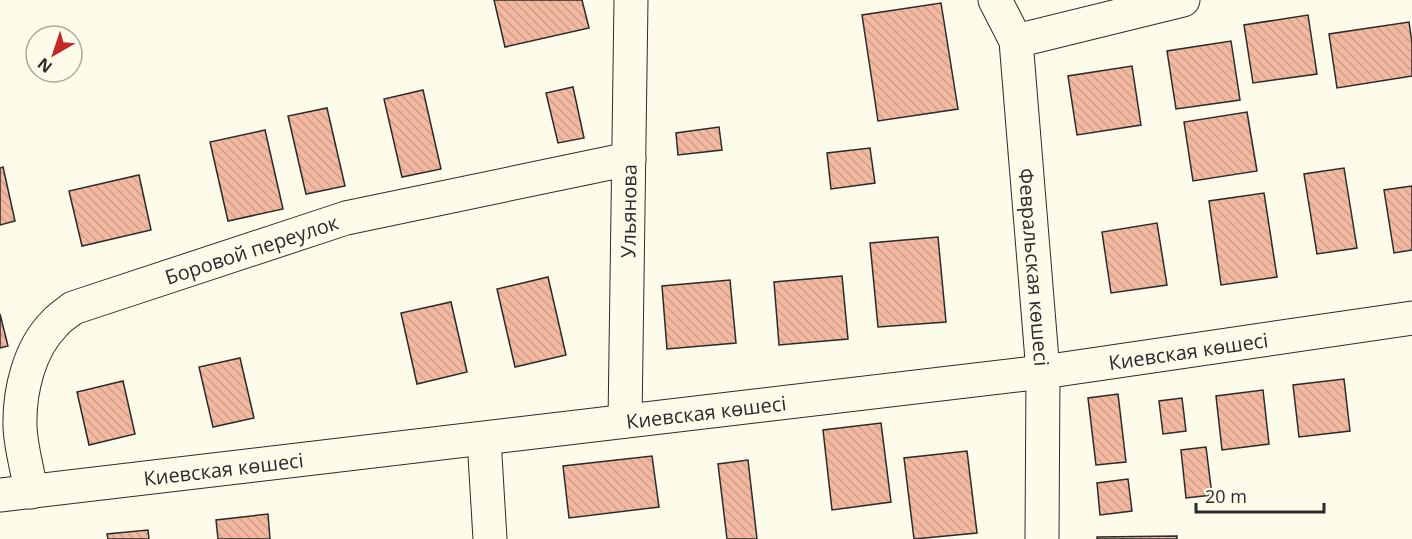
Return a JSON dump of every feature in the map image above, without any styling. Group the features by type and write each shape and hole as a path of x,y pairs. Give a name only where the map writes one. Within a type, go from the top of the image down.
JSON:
{"street":[{"name":"Февральская көшесі","path":"994,0 1016,41 1042,372 1042,539"},
{"path":"1016,41 1183,0"},
{"name":"Ульянова","path":"626,421 629,159 636,1"},
{"name":"Боровой переулок","path":"16,494 21,402 28,371 39,344 54,324 73,308 346,218 629,159"},
{"name":"Киевская көшесі","path":"16,494 1042,372 1412,318"},
{"path":"484,439 490,539"}],"building":[{"path":"494,0 582,0 589,28 505,47"},
{"path":"941,3 958,109 878,121 862,15"},
{"path":"1308,15 1317,74 1253,83 1244,25"},
{"path":"1409,22 1412,43 1412,76 1337,88 1329,34"},
{"path":"1231,41 1240,100 1176,109 1167,51"},
{"path":"1132,66 1141,125 1077,135 1068,76"},
{"path":"573,87 584,138 558,143 546,93"},
{"path":"423,90 441,169 402,177 384,99"},
{"path":"327,108 345,186 306,194 288,116"},
{"path":"1247,112 1257,171 1193,181 1184,122"},
{"path":"719,127 722,150 678,155 676,133"},
{"path":"265,130 283,209 228,221 210,142"},
{"path":"870,148 875,183 831,189 827,153"},
{"path":"3,167 15,221 0,225 0,168"},
{"path":"1344,168 1357,248 1317,254 1304,174"},
{"path":"139,175 151,230 82,246 69,191"},
{"path":"1412,186 1412,250 1394,253 1384,190"},
{"path":"1264,193 1277,277 1221,285 1209,201"},
{"path":"1157,223 1167,285 1111,293 1102,232"},
{"path":"938,237 946,322 878,327 870,243"},
{"path":"842,276 848,339 779,345 774,282"},
{"path":"548,277 566,355 515,367 497,289"},
{"path":"730,280 736,343 667,349 662,286"},
{"path":"451,302 467,372 417,384 401,313"},
{"path":"0,314 8,346 0,348"},
{"path":"240,358 254,418 213,427 199,367"},
{"path":"1344,379 1350,431 1299,437 1293,385"},
{"path":"123,381 135,434 89,445 77,392"},
{"path":"1263,390 1269,444 1222,450 1216,396"},
{"path":"1118,394 1126,462 1096,465 1088,398"},
{"path":"1182,398 1186,431 1163,434 1159,401"},
{"path":"881,423 891,502 832,510 823,430"},
{"path":"1206,447 1212,495 1186,498 1181,450"},
{"path":"967,451 977,533 914,539 904,458"},
{"path":"652,456 659,507 569,518 563,466"},
{"path":"748,460 757,539 727,539 718,464"},
{"path":"1128,479 1132,511 1100,515 1097,483"},
{"path":"268,514 270,539 218,539 216,520"},
{"path":"148,530 149,539 108,539 107,534"},
{"path":"1177,536 1177,539 1097,539 1097,537"}]}
